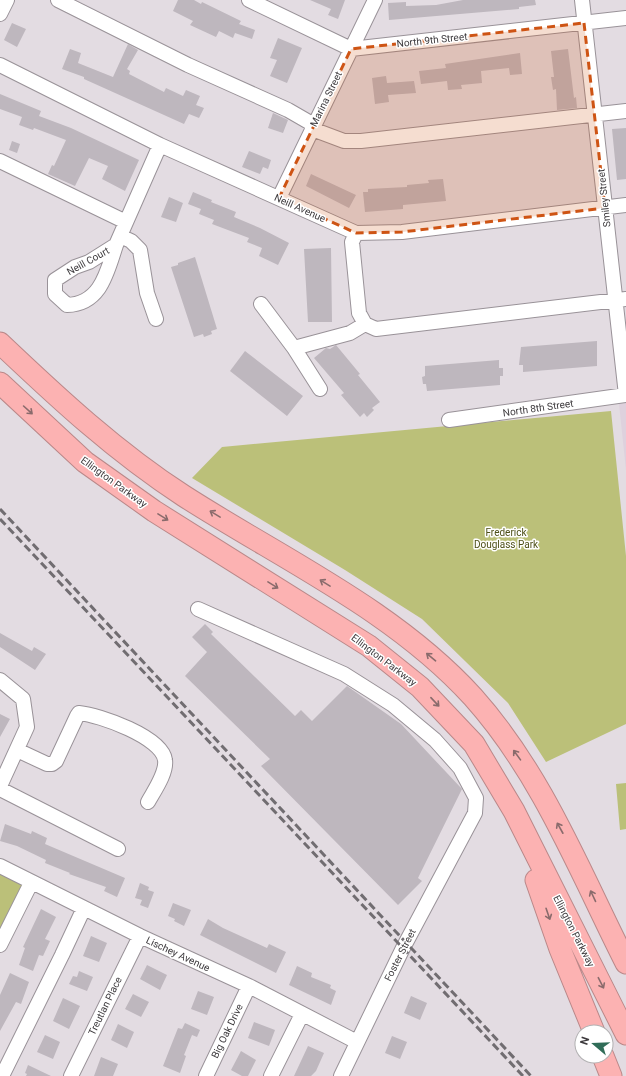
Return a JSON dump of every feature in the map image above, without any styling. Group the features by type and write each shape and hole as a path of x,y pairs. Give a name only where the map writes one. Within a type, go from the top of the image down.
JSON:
{"highway":[{"path":"0,343 105,439 159,479 384,619 434,658 472,696 525,767 563,833 626,963"},
{"name":"Ellington Parkway","path":"0,383 85,462 154,511 369,646 420,687 474,744 514,811 626,1034"},
{"path":"514,811 560,949 591,1024"},
{"path":"609,929 626,955"},
{"path":"606,1064 611,1076"}],"street":[{"path":"0,14 7,0"},
{"path":"58,0 188,65 288,110 313,127 344,141 361,141 626,111"},
{"path":"249,0 351,49"},
{"name":"Marina Street","path":"279,198 375,0"},
{"name":"Smiley Street","path":"582,0 605,208 621,300 626,395"},
{"name":"North 9th Street","path":"351,49 626,18"},
{"name":"Neill Avenue","path":"0,65 160,145 356,233 402,232 626,205"},
{"name":"Neill Court","path":"118,241 89,262 75,267 55,280 55,294 67,305 77,305 86,301 103,284 118,241 160,145"},
{"path":"0,161 126,222"},
{"path":"356,233 352,242 359,313 365,324 376,329 621,300"},
{"path":"118,241 131,241 140,250 147,294 156,319"},
{"path":"262,304 294,348 320,389"},
{"path":"294,348 350,333 365,324"},
{"name":"North 8th Street","path":"449,420 626,395"},
{"name":"Foster Street","path":"198,609 344,674 394,705 436,740 460,768 476,798 475,813 341,1076"},
{"path":"0,680 23,699 27,727 17,750 4,769 0,786"},
{"path":"17,750 47,764 52,764 56,761 76,716 79,713 108,720 145,737 159,746 164,755 165,768 148,802"},
{"path":"0,789 118,848"},
{"name":"Lischey Avenue","path":"0,866 140,936 249,986 357,1042"},
{"path":"0,945 31,882"},
{"path":"2,1076 84,908"},
{"name":"Treutlan Place","path":"71,1076 140,936"},
{"name":"Big Oak Drive","path":"206,1076 249,986"},
{"path":"271,1076 302,1014"}],"highlighted area":[{"path":"584,23 605,208 402,232 356,233 279,198 351,49"}],"shaded area":[{"path":"626,403 626,470 619,404"}],"green space":[{"name":"Frederick Douglass Park","path":"611,411 626,556 626,724 546,762 508,703 422,619 345,570 192,478 222,447"},
{"path":"626,783 626,829 620,830 616,784"},
{"path":"0,867 31,883 0,945"}],"building":[{"path":"178,0 194,0 201,4 202,2 241,21 239,24 255,30 252,39 235,33 233,38 219,31 216,37 190,25 193,21 173,11"},
{"path":"310,0 345,0 338,19 328,15 331,9"},
{"path":"463,0 535,0 536,5 519,7 519,9 389,20 388,3 406,2 406,6 436,5"},
{"path":"12,23 26,29 17,47 4,40"},
{"path":"278,38 302,48 287,83 270,76 277,60 270,58"},
{"path":"128,44 138,50 127,69 130,71 129,74 164,92 166,88 183,96 186,90 200,96 196,105 204,108 199,118 189,114 184,124 84,79 84,77 62,69 70,49 81,53 78,63 113,77"},
{"path":"568,49 574,98 576,97 577,108 557,110 556,89 553,90 551,77 554,77 551,51"},
{"path":"520,53 522,74 510,75 509,68 481,71 482,83 461,85 462,89 448,90 447,81 421,84 419,71 446,68 445,64"},
{"path":"386,76 387,83 414,81 416,93 388,95 389,102 375,104 372,78"},
{"path":"0,94 41,111 39,116 71,128 139,160 125,191 102,179 108,166 89,158 75,186 48,174 52,165 54,166 66,140 34,128 33,130 19,125 22,117 0,109"},
{"path":"273,113 288,120 283,133 268,128"},
{"path":"626,128 626,179 617,180 612,129"},
{"path":"12,141 20,144 17,153 9,150"},
{"path":"249,151 271,160 268,169 263,167 260,174 242,167"},
{"path":"311,174 356,195 349,208 306,186"},
{"path":"443,179 446,201 403,205 403,209 365,212 363,192 368,192 368,189 407,187 407,185 429,183 428,180"},
{"path":"193,192 212,200 211,202 236,212 234,217 289,243 278,265 259,256 262,248 247,242 249,238 212,224 214,220 199,214 201,209 188,204"},
{"path":"169,197 183,203 176,222 161,217"},
{"path":"331,248 332,322 308,322 304,249"},
{"path":"195,257 217,329 211,331 212,334 204,337 203,334 194,337 171,267"},
{"path":"597,341 597,366 523,372 523,365 519,365 521,347"},
{"path":"336,345 360,374 358,375 380,402 372,408 374,410 367,417 364,413 360,417 341,395 344,393 314,358 326,348 330,349"},
{"path":"245,351 303,396 287,416 230,371"},
{"path":"499,360 499,368 503,368 503,376 500,376 500,385 427,391 426,384 423,384 422,377 425,376 425,366"},
{"path":"205,624 213,632 211,634 295,716 301,710 312,721 347,686 401,724 462,789 418,878 422,881 398,905 261,766 270,759 185,676 207,652 192,637"},
{"path":"0,633 32,651 34,647 46,654 35,670 0,647"},
{"path":"0,714 10,719 0,737"},
{"path":"5,824 31,834 32,831 47,838 45,844 125,878 117,897 104,891 106,887 69,874 70,873 45,863 46,860 17,846 0,841"},
{"path":"140,883 149,887 148,890 154,892 148,908 140,905 142,900 135,898"},
{"path":"173,903 191,910 184,926 168,916"},
{"path":"41,909 56,917 45,939 50,941 43,956 39,955 33,971 19,965 25,948 23,947"},
{"path":"208,919 223,928 267,948 269,944 286,952 276,973 200,935"},
{"path":"91,936 107,943 99,962 83,956"},
{"path":"147,965 167,975 160,990 140,979"},
{"path":"297,966 312,973 311,977 331,985 330,988 336,991 331,1005 289,985"},
{"path":"79,971 93,977 87,991 69,984 73,976 77,977"},
{"path":"10,973 29,982 21,1004 16,1002 0,1031 0,995"},
{"path":"198,991 214,997 207,1015 191,1009"},
{"path":"133,994 149,1002 141,1017 125,1009"},
{"path":"411,996 427,1003 420,1020 404,1013"},
{"path":"63,998 80,1006 69,1029 53,1021"},
{"path":"254,1022 275,1030 269,1046 248,1038"},
{"path":"185,1023 200,1030 197,1037 192,1035 184,1055 186,1056 180,1073 163,1066 178,1028 182,1029"},
{"path":"118,1024 134,1032 127,1048 111,1040"},
{"path":"45,1035 60,1042 53,1059 37,1052"},
{"path":"392,1036 407,1042 400,1059 385,1053"},
{"path":"308,1046 324,1053 316,1071 311,1076 294,1076"},
{"path":"241,1051 256,1060 248,1076 242,1076 231,1070"},
{"path":"101,1057 118,1064 113,1076 94,1076"},
{"path":"28,1065 51,1076 26,1076 27,1074 25,1073"}],"railway":[{"path":"0,509 531,1076"},
{"path":"0,519 523,1076"}]}
